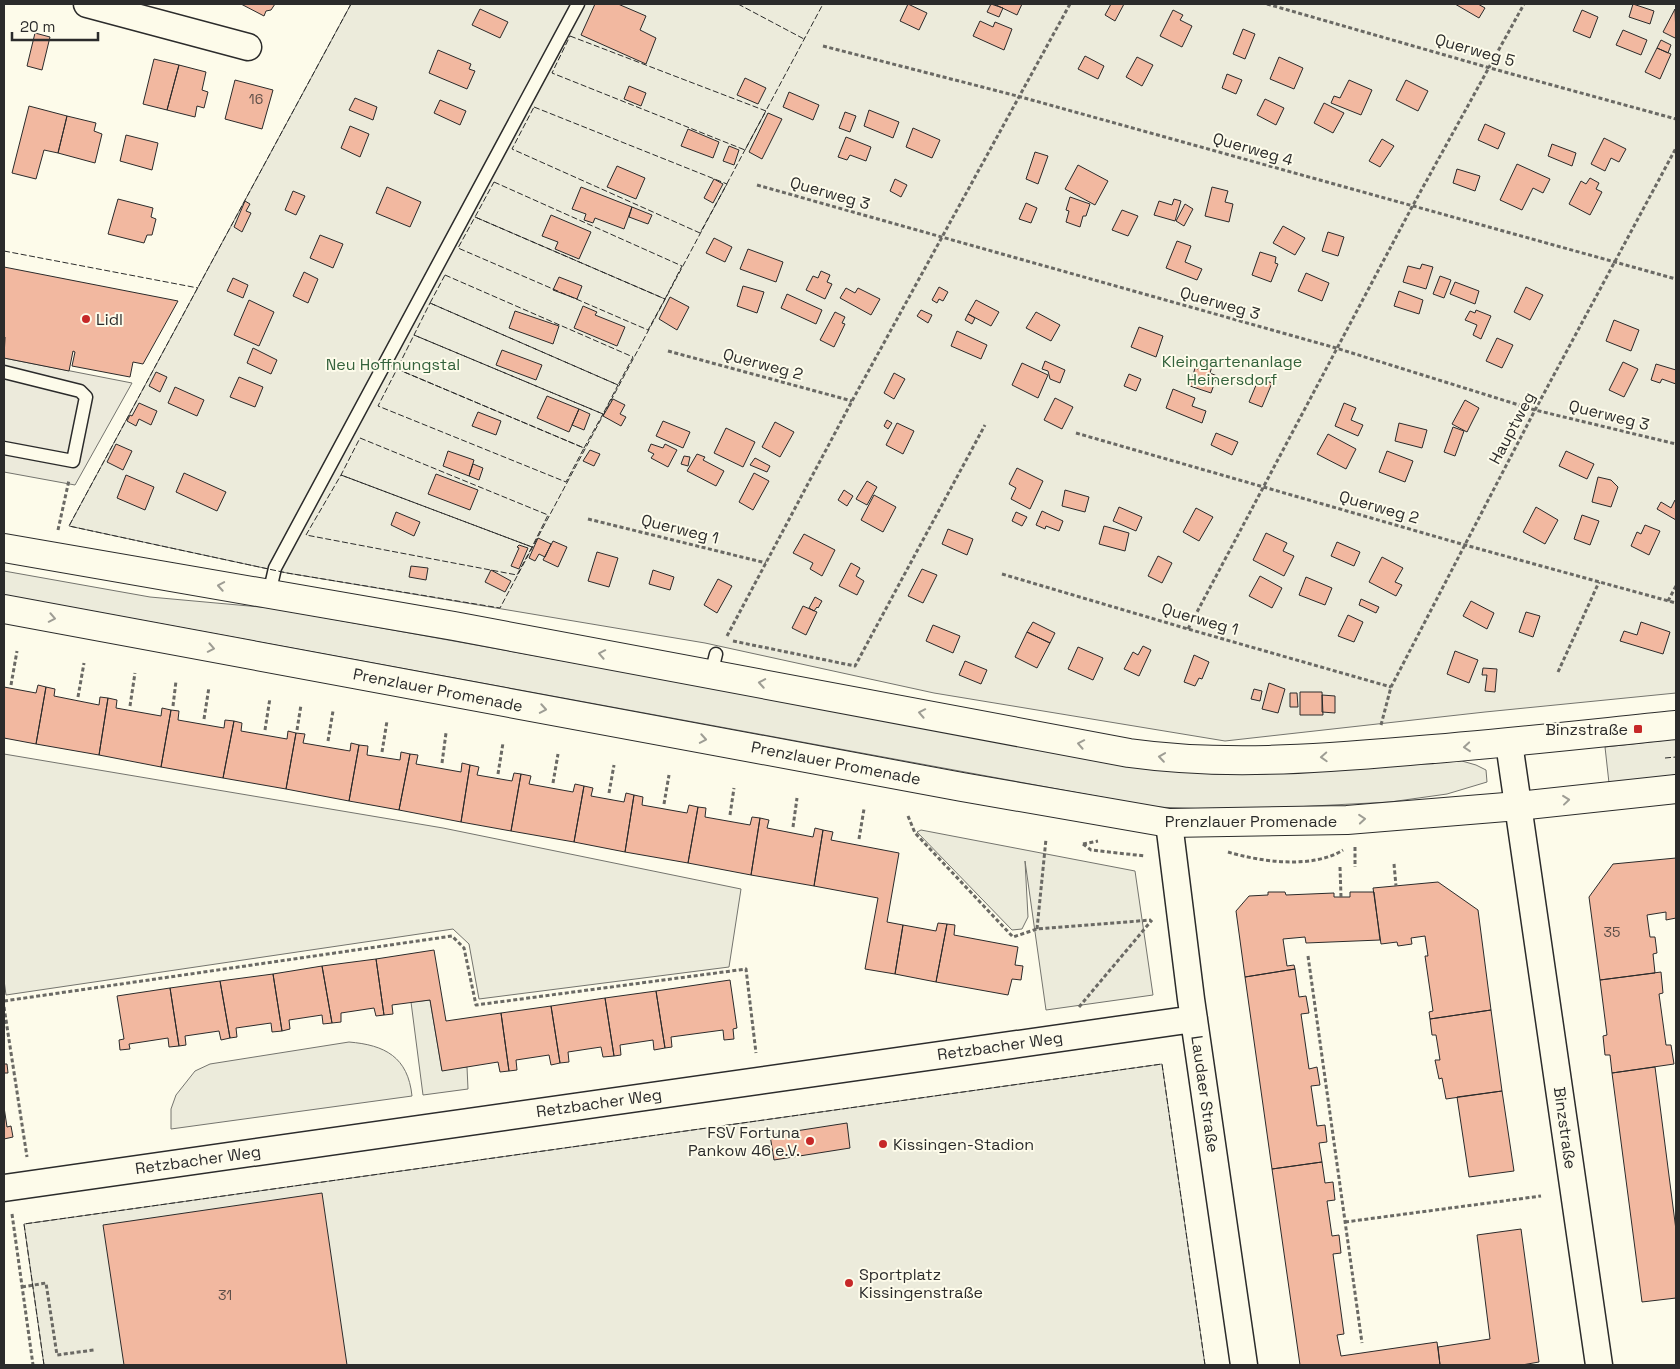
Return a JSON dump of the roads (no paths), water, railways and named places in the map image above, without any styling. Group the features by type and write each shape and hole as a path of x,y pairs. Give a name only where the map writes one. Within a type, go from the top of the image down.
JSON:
{"main road":[{"path":"4,548 454,626 714,664 1129,753 1172,759 1286,759 1373,754 1509,743 1676,725"},
{"name":"Prenzlauer Promenade","path":"4,609 962,787 1169,823 1338,820 1518,806 1676,789"}],"street":[{"path":"87,4 248,47"},
{"name":"Binzstraße","path":"1509,743 1599,1365"},
{"name":"Laudaer Straße","path":"1169,823 1194,1019 1244,1365"},
{"name":"Retzbacher Weg","path":"4,1188 1194,1019"}],"lane":[{"path":"269,594 275,568 578,4"},
{"path":"4,372 80,391 86,397 73,461 4,448"}],"place":[{"name":"Lidl","path":"86,319"},
{"name":"Binzstraße","path":"1638,729"},
{"name":"FSV Fortuna Pankow 46 e.V.","path":"810,1141"},
{"name":"Kissingen-Stadion","path":"883,1144"},
{"name":"Sportplatz Kissingenstraße","path":"849,1283"}],"park label":[{"name":"Neu Hoffnungstal","path":"393,364"},
{"name":"Kleingartenanlage Heinersdorf","path":"1232,370"}]}
